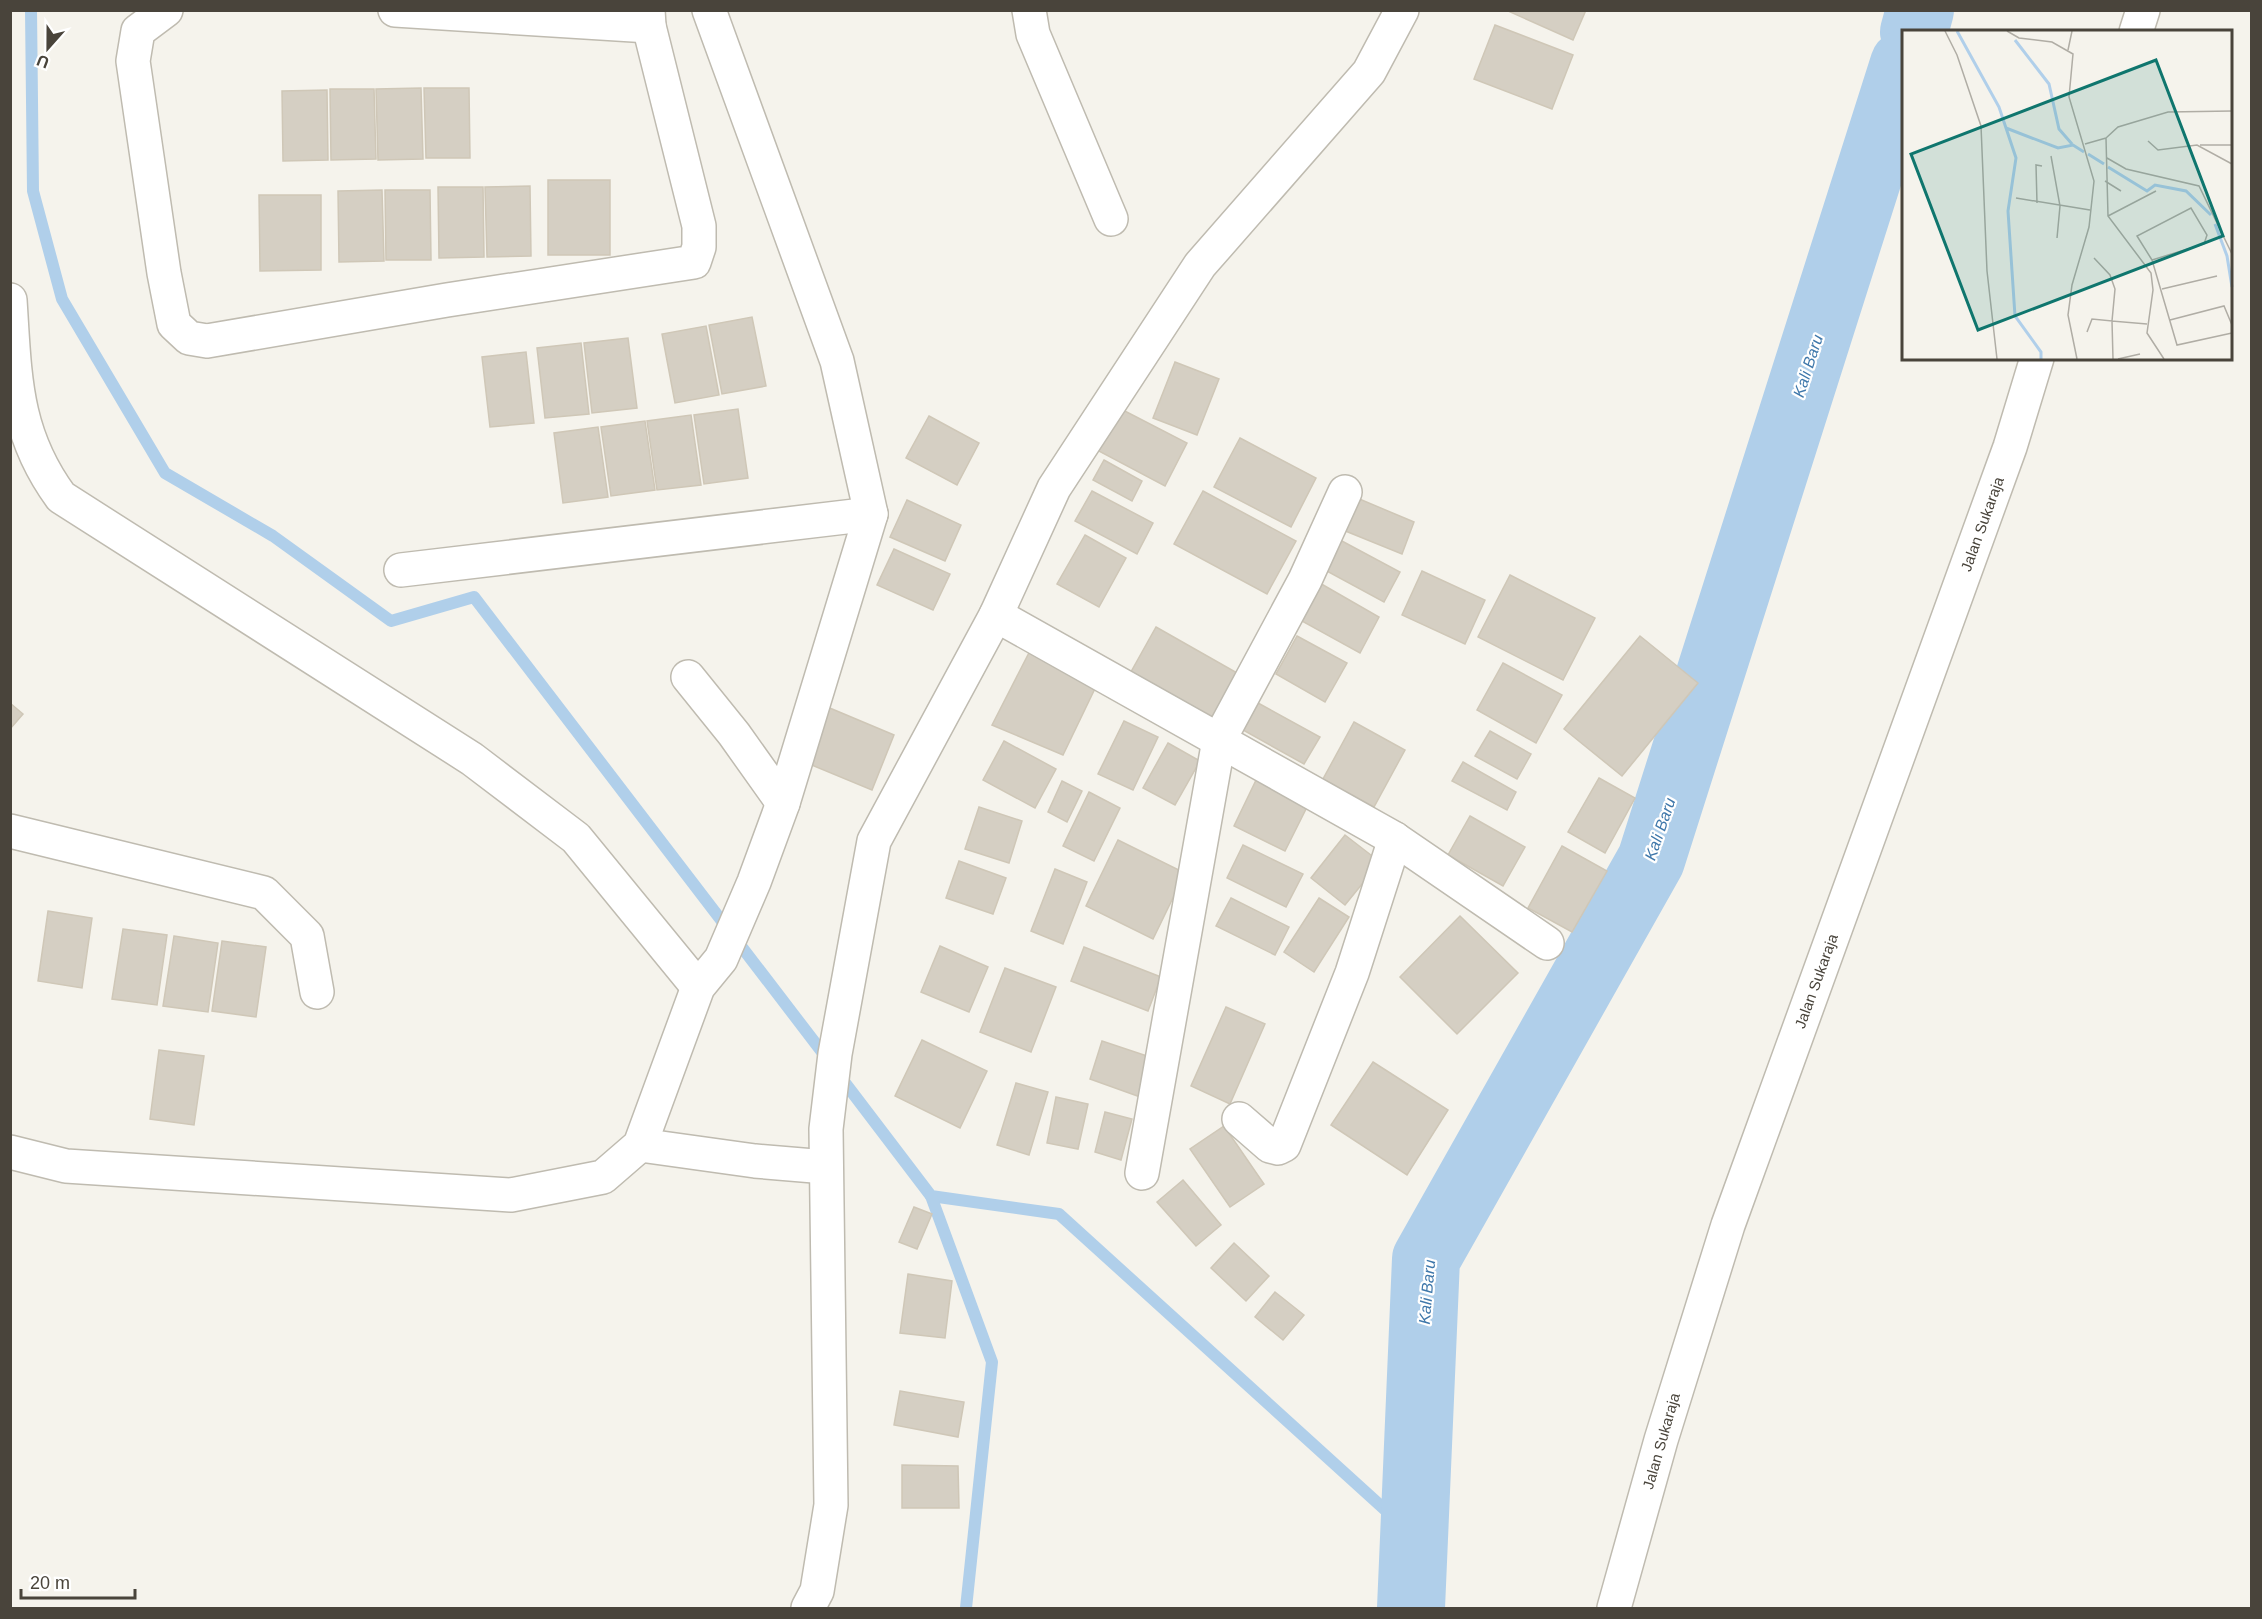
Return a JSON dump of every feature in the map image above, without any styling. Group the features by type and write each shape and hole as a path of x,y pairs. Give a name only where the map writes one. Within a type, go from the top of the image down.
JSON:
{"street":[{"path":"166,10 138,31 133,61 164,273 174,324 189,338 207,341 447,300 694,262 699,247 699,226 648,18 396,10"},
{"path":"10,1152 66,1166 511,1195 603,1177 640,1145 698,987 721,959 754,882 783,803 871,514 837,361 709,10"},
{"path":"1029,10 1033,34 1111,219"},
{"path":"808,1608 816,1591 831,1505 826,1129 835,1054 874,842 996,615 1054,488 1200,265 1370,72 1402,10"},
{"path":"2137,30 2143,10"},
{"path":"10,300 14,376 28,438 42,470 61,497 472,759 576,838 698,987"},
{"name":"Jalan Sukaraja","path":"1614,1608 1661,1440 1728,1224 2010,447 2036,360"},
{"path":"1142,1173 1219,740 1305,580 1345,492"},
{"path":"401,570 871,514"},
{"path":"996,615 1395,839 1547,943"},
{"path":"688,677 734,734 783,803"},
{"path":"10,831 264,893 308,936 318,992"},
{"path":"1239,1119 1270,1146 1278,1149 1284,1145 1352,973 1395,839"},
{"path":"640,1145 755,1161 826,1167"}],"building":[{"path":"1506,10 1586,10 1573,40"},
{"path":"1495,25 1573,55 1552,109 1474,79"},
{"path":"421,88 423,159 378,160 376,89"},
{"path":"424,88 469,88 470,158 426,158"},
{"path":"330,89 374,89 376,159 331,160"},
{"path":"327,90 328,160 283,161 282,91"},
{"path":"548,180 610,180 610,255 548,255"},
{"path":"530,186 531,256 487,257 485,187"},
{"path":"438,187 483,187 484,257 439,258"},
{"path":"382,190 384,261 339,262 338,191"},
{"path":"385,190 430,190 431,260 386,260"},
{"path":"259,195 321,195 321,270 260,271"},
{"path":"752,317 766,386 722,394 709,325"},
{"path":"706,326 719,395 675,403 662,334"},
{"path":"628,338 637,408 592,413 584,343"},
{"path":"581,343 589,414 545,418 537,348"},
{"path":"526,352 534,423 490,427 482,357"},
{"path":"1175,362 1219,379 1197,435 1153,418"},
{"path":"1117,407 1187,443 1165,486 1095,449"},
{"path":"738,409 748,478 704,484 694,415"},
{"path":"691,415 701,485 657,490 647,421"},
{"path":"929,416 979,443 957,485 906,458"},
{"path":"645,421 655,490 611,496 601,427"},
{"path":"598,427 608,497 563,503 554,433"},
{"path":"1240,438 1316,478 1291,527 1214,487"},
{"path":"1104,460 1142,481 1132,501 1093,480"},
{"path":"1092,491 1153,523 1137,554 1075,521"},
{"path":"1203,491 1296,541 1267,594 1174,544"},
{"path":"1357,498 1414,522 1402,554 1343,530"},
{"path":"907,500 961,525 945,561 890,537"},
{"path":"1085,535 1126,558 1099,607 1057,584"},
{"path":"1340,540 1400,572 1384,602 1323,569"},
{"path":"894,549 950,574 933,610 877,585"},
{"path":"1422,571 1485,600 1465,644 1402,615"},
{"path":"1510,575 1595,618 1563,680 1478,637"},
{"path":"1311,578 1379,617 1360,653 1291,615"},
{"path":"1156,627 1239,674 1210,725 1127,679"},
{"path":"1297,636 1347,663 1325,702 1276,674"},
{"path":"1640,636 1698,683 1622,776 1564,729"},
{"path":"1034,643 1101,676 1063,755 992,725"},
{"path":"1503,663 1562,695 1536,743 1477,710"},
{"path":"10,703 23,714 10,729"},
{"path":"1258,703 1320,737 1304,764 1243,730"},
{"path":"825,706 894,735 872,790 802,761"},
{"path":"1124,721 1158,737 1133,790 1098,774"},
{"path":"1354,722 1405,750 1374,807 1323,779"},
{"path":"1490,731 1531,754 1517,779 1475,756"},
{"path":"1004,741 1056,769 1035,808 983,780"},
{"path":"1168,743 1200,761 1175,805 1143,788"},
{"path":"1463,762 1516,792 1507,810 1452,781"},
{"path":"1258,776 1310,801 1285,851 1234,826"},
{"path":"1599,778 1635,798 1605,853 1568,832"},
{"path":"1062,781 1082,791 1067,822 1048,812"},
{"path":"1089,792 1120,808 1094,861 1063,846"},
{"path":"979,807 1022,821 1009,863 965,849"},
{"path":"1470,816 1525,847 1503,886 1448,855"},
{"path":"1345,835 1380,862 1345,905 1311,878"},
{"path":"1118,840 1185,873 1153,939 1086,906"},
{"path":"1243,845 1303,874 1286,907 1227,878"},
{"path":"1562,846 1607,871 1572,932 1528,908"},
{"path":"959,861 1006,878 993,914 946,898"},
{"path":"1055,869 1087,882 1063,944 1031,931"},
{"path":"1231,898 1289,927 1275,955 1216,926"},
{"path":"1319,898 1349,917 1314,972 1284,952"},
{"path":"48,911 92,918 82,988 38,981"},
{"path":"1460,916 1518,973 1457,1034 1400,977"},
{"path":"123,929 167,935 157,1005 112,999"},
{"path":"174,936 218,943 208,1012 163,1006"},
{"path":"222,941 266,947 256,1017 212,1011"},
{"path":"940,946 988,967 969,1012 921,992"},
{"path":"1084,947 1161,977 1148,1011 1071,981"},
{"path":"1005,968 1056,987 1031,1052 980,1032"},
{"path":"1226,1007 1265,1024 1230,1104 1191,1086"},
{"path":"922,1040 987,1071 960,1128 895,1096"},
{"path":"1102,1041 1156,1059 1143,1098 1090,1079"},
{"path":"159,1050 204,1056 194,1125 150,1119"},
{"path":"1373,1062 1448,1110 1407,1175 1331,1125"},
{"path":"1016,1083 1048,1092 1029,1155 997,1145"},
{"path":"1056,1097 1088,1104 1078,1149 1047,1143"},
{"path":"1105,1112 1132,1119 1121,1160 1095,1152"},
{"path":"1224,1126 1264,1184 1230,1207 1190,1149"},
{"path":"1183,1180 1221,1225 1196,1246 1157,1202"},
{"path":"914,1207 932,1214 917,1249 899,1242"},
{"path":"1234,1243 1269,1276 1246,1301 1211,1268"},
{"path":"908,1274 952,1281 945,1338 900,1333"},
{"path":"1275,1292 1304,1315 1283,1340 1255,1317"},
{"path":"900,1391 964,1402 958,1437 894,1425"},
{"path":"902,1465 958,1466 959,1508 902,1508"}],"waterway":[{"path":"31,10 33,191 62,299 165,473 273,536 391,621 474,597 829,1061"},
{"name":"Kali Baru","path":"1915,30 1920,10"},
{"name":"Kali Baru","path":"1411,1608 1426,1259 1651,860 1902,70"},
{"path":"839,1075 931,1196 1059,1214 1414,1536"},
{"path":"931,1196 992,1362 966,1608"}]}
